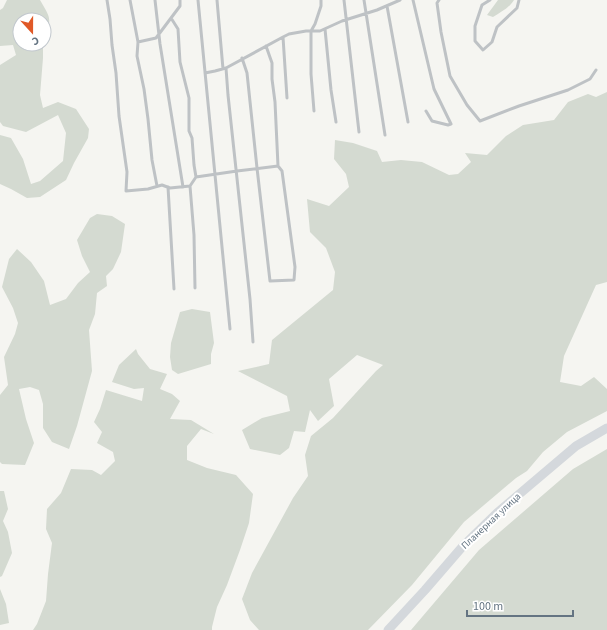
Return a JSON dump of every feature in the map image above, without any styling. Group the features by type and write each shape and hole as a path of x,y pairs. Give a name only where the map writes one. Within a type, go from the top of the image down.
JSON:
{"main road":[{"name":"Планерная улица","path":"388,630 463,546 497,513 576,446 607,428"}],"lane":[{"path":"107,0 116,72 119,116 127,172 126,191 162,185 168,187 190,186"},
{"path":"130,0 138,42 137,56 144,89 152,160 157,186"},
{"path":"155,0 158,35 183,187"},
{"path":"138,42 156,38 180,6 180,0"},
{"path":"198,0 230,329"},
{"path":"217,0 250,299 253,342"},
{"path":"314,111 311,74 311,31 321,6 321,0"},
{"path":"344,0 359,132"},
{"path":"364,0 385,135"},
{"path":"205,72 224,68 283,36 311,31 320,31 400,0"},
{"path":"413,0 434,89 451,124 448,125 432,121 426,111"},
{"path":"490,0 482,5 475,26 475,41 483,50 492,42 497,27 517,8 519,0"},
{"path":"437,1 440,32 450,76 467,105 480,121 568,90 590,79 596,70"},
{"path":"387,6 408,122"},
{"path":"171,18 178,29 180,62 189,98 189,131 192,138 196,177 190,186 194,235 195,288"},
{"path":"325,29 331,90 336,122"},
{"path":"283,36 287,98"},
{"path":"242,58 247,73 270,281 294,280 295,267 282,171 278,166 272,63 266,46"},
{"path":"196,177 278,166"},
{"path":"168,187 174,289"}],"shaded area":[{"path":"7,0 40,0 46,12 12,12 12,45 0,46 0,10 3,8"},
{"path":"498,0 514,0 507,8 493,17 487,15"},
{"path":"15,52 43,52 40,95 43,108 58,102 76,109 89,129 88,138 66,180 40,197 27,198 0,184 0,135 11,138 23,159 31,184 40,181 63,161 66,133 58,115 26,132 3,126 0,122 0,65 16,55"},
{"path":"607,92 607,282 596,285 564,356 560,382 581,386 594,377 607,389 607,411 567,432 543,452 527,471 516,478 464,522 412,585 368,630 259,630 250,620 242,599 252,573 293,498 308,476 305,455 311,436 333,418 383,365 357,355 329,379 334,406 318,421 310,410 305,432 294,431 289,448 280,455 250,449 242,430 262,418 290,411 287,396 238,371 269,364 272,340 333,290 335,272 326,248 310,232 307,199 329,206 349,187 346,174 334,159 335,140 353,143 377,151 382,162 401,160 422,162 449,175 458,174 471,162 465,153 487,155 506,136 523,125 554,120 568,102 588,94 596,97"},
{"path":"97,214 112,216 125,224 121,252 113,269 106,276 107,286 97,293 95,314 89,330 92,371 69,449 52,442 43,428 43,404 39,390 30,387 19,389 26,419 34,443 25,465 2,464 0,462 0,395 8,385 4,357 15,334 18,323 13,308 2,287 9,259 17,249 31,262 44,281 50,305 66,299 78,283 90,272 82,256 77,240 90,218"},
{"path":"192,309 210,312 214,343 211,354 211,364 178,374 172,370 170,357 171,343 180,312"},
{"path":"136,349 138,354 150,369 167,374 160,389 172,394 180,401 170,419 191,420 214,434 201,429 187,446 187,460 207,468 236,475 253,494 249,523 227,585 217,607 212,630 33,630 46,601 52,543 46,529 47,509 61,493 71,469 92,470 101,475 115,461 113,452 97,443 102,432 94,422 106,390 142,401 144,388 134,389 112,382 119,365"},
{"path":"607,449 607,630 411,630 479,550 573,469"},
{"path":"0,491 4,491 8,509 3,521 8,532 12,553 2,576 0,577"},
{"path":"0,589 6,604 9,623 0,625"}]}
